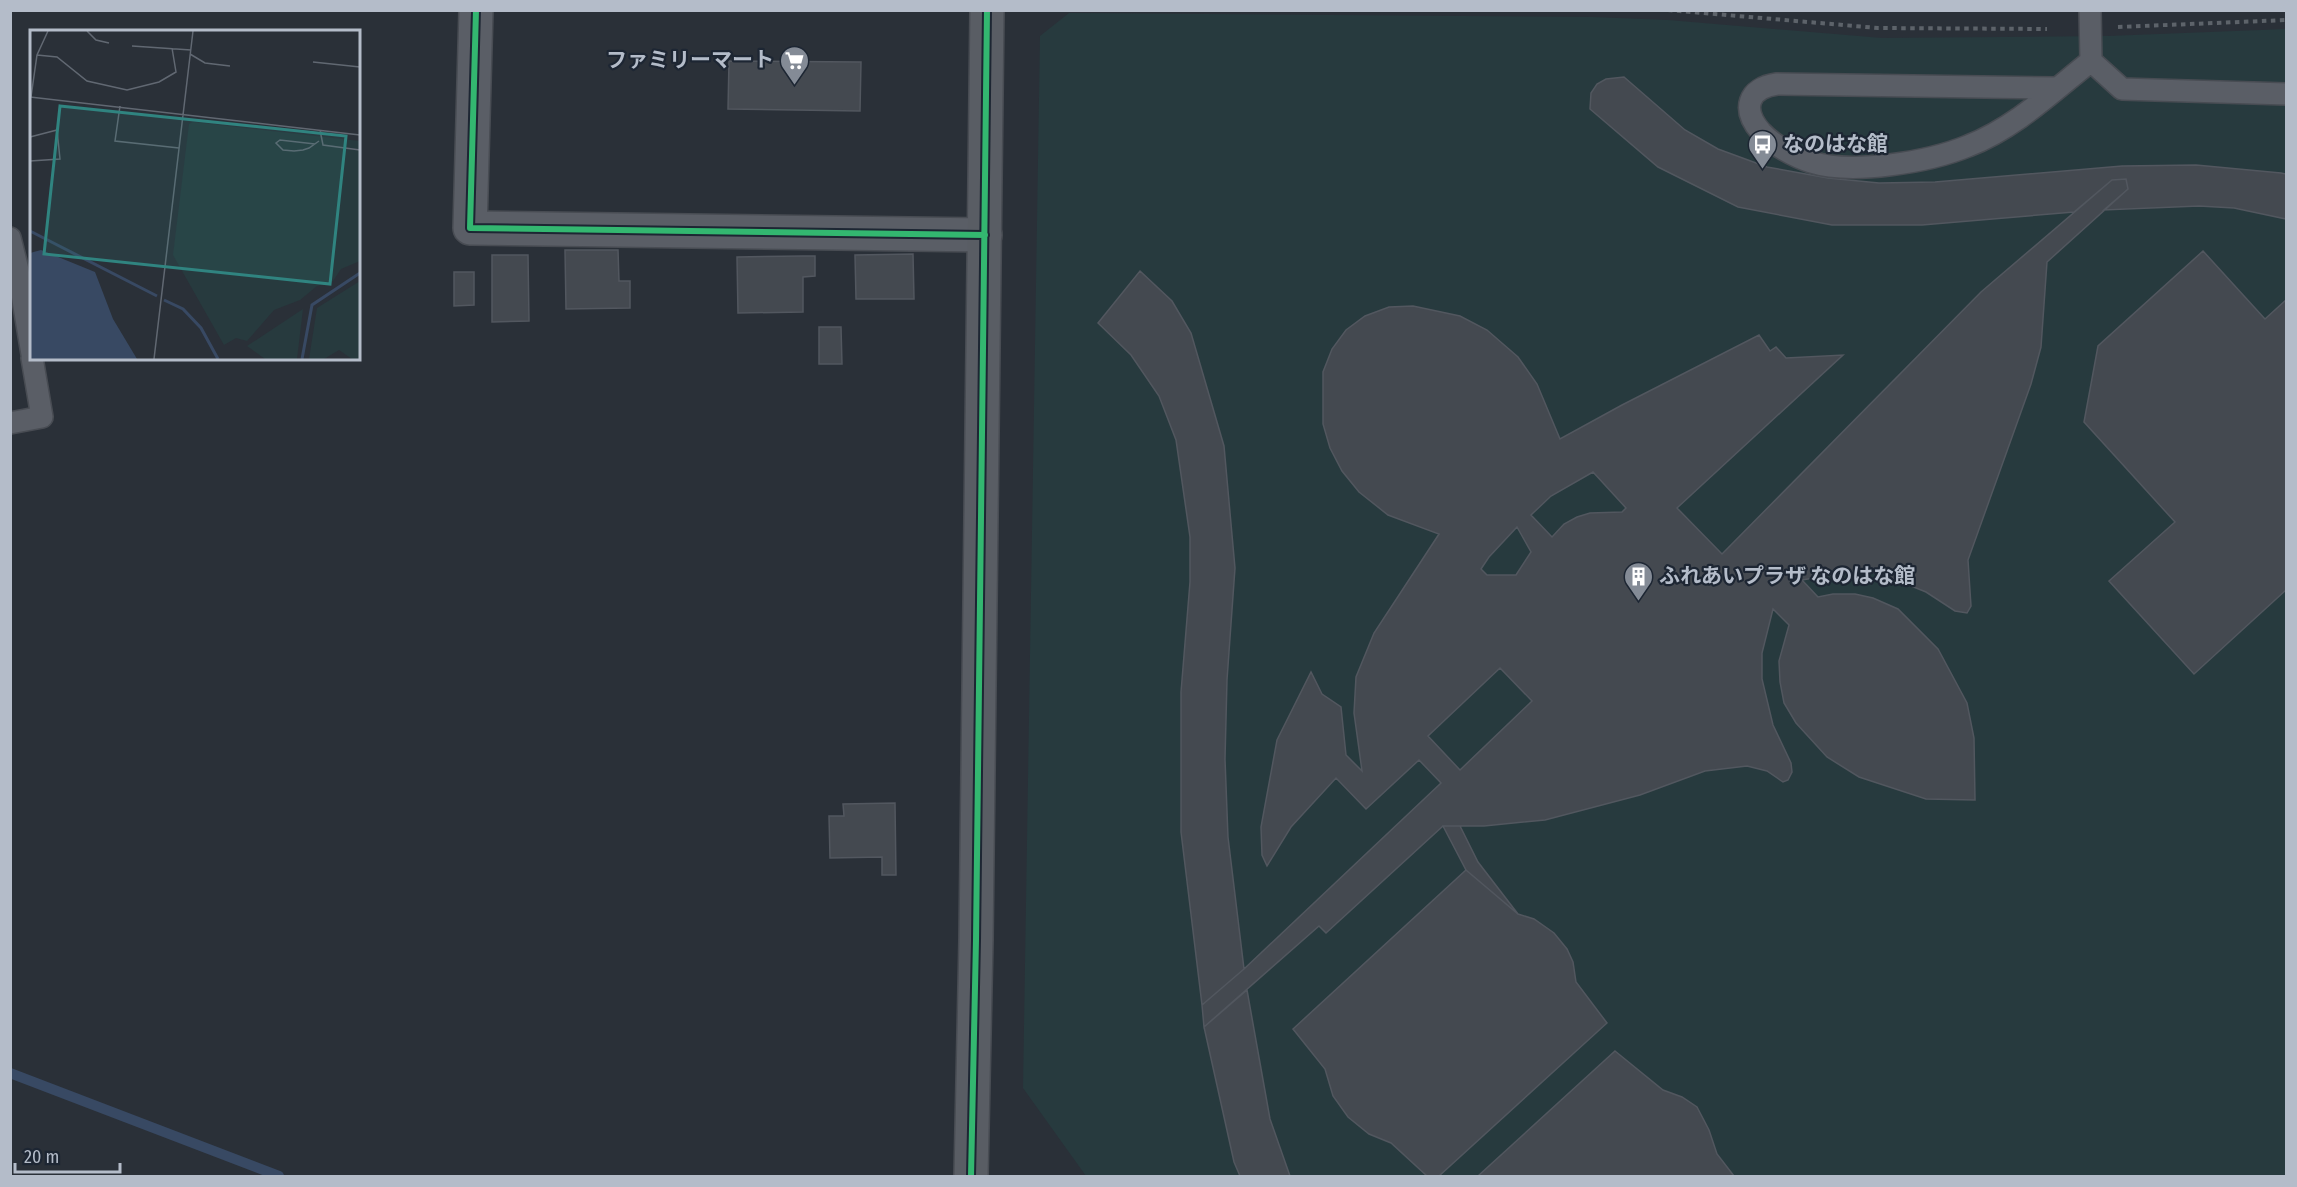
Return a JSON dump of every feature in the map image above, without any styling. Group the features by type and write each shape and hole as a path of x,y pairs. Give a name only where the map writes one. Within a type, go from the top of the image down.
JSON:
{"street":[{"path":"476,10 470,228 985,235"},
{"path":"971,1176 976,951 987,10"}],"lane":[{"path":"2090,10 2091,61 2122,89 2286,94"},
{"path":"2057,88 1777,84 1756,91 1750,101 1750,112 1761,131 1783,148 1812,162 1851,167 1932,159 1970,146 2014,122 2057,88 2091,61"},
{"path":"10,238 18,270 30,342"},
{"path":"10,423 42,417 32,360"}],"path":[{"path":"1668,10 1878,28 2047,29"},
{"path":"2114,28 2286,20"}],"green space":[{"path":"1069,13 1593,17 1668,20 1882,38 2108,36 2286,29 2286,1176 1086,1176 1023,1088 1040,36"}],"building":[{"name":"ファミリーマート","path":"729,61 861,62 860,111 728,109"},
{"path":"1624,77 1685,130 1718,149 1767,167 1828,178 1879,183 1935,182 2122,166 2196,165 2281,173 2286,174 2286,219 2234,208 2199,206 2104,210 2128,189 2126,179 2112,180 2074,212 1922,225 1832,225 1738,207 1658,167 1590,109 1591,93 1597,84 1606,79"},
{"name":"ふれあいプラザ なのはな館","path":"2126,179 2128,189 2047,262 2041,347 2031,384 1968,560 1971,606 1967,613 1955,611 1926,592 1879,573 1854,571 1802,580 1818,597 1855,594 1873,598 1898,609 1938,649 1967,703 1974,738 1975,800 1926,799 1859,777 1827,757 1796,723 1784,703 1779,661 1789,625 1773,609 1762,653 1762,679 1773,725 1791,763 1792,772 1788,780 1783,782 1767,771 1747,766 1705,771 1640,795 1545,820 1484,826 1443,826 1326,933 1319,926 1204,1027 1202,1005 1244,969 1441,783 1419,760 1366,809 1336,778 1291,827 1267,866 1262,855 1261,827 1277,740 1311,672 1322,694 1341,707 1346,755 1362,771 1354,713 1356,677 1374,633 1439,534 1388,515 1359,492 1342,471 1330,448 1323,424 1323,372 1332,349 1346,330 1365,316 1389,307 1413,306 1460,316 1487,330 1518,357 1537,384 1560,439 1759,335 1770,351 1776,347 1786,358 1843,355 1677,508 1722,554 1981,292 2112,180","holes":["1593,472 1626,508 1622,512 1590,513 1577,517 1564,524 1552,537 1531,515 1551,496","1517,527 1531,552 1516,575 1487,575 1481,569","1500,668 1532,701 1460,770 1428,736"]},
{"path":"565,250 618,250 619,281 630,281 630,308 566,309"},
{"path":"2203,251 2265,319 2286,300 2286,590 2194,674 2109,581 2175,522 2084,422 2098,346"},
{"path":"913,254 914,299 856,299 855,255"},
{"path":"492,255 528,255 529,321 492,322"},
{"path":"815,256 815,276 803,277 803,312 738,313 737,257"},
{"path":"1140,271 1172,301 1191,333 1224,446 1235,568 1227,680 1225,759 1228,837 1244,969 1202,1005 1181,832 1181,692 1190,582 1190,537 1176,440 1159,396 1131,355 1098,323"},
{"path":"454,272 474,272 474,305 454,306"},
{"path":"819,327 841,327 842,364 819,364"},
{"path":"895,803 896,875 882,875 882,857 830,858 829,816 844,816 843,804"},
{"path":"1443,826 1460,826 1478,862 1518,914 1466,870"},
{"path":"1466,870 1518,914 1534,919 1554,933 1567,949 1573,962 1576,982 1607,1023 1439,1176 1427,1176 1391,1143 1369,1134 1348,1117 1333,1096 1325,1069 1293,1029"},
{"path":"1247,990 1270,1119 1290,1176 1240,1176 1234,1162 1204,1027"},
{"path":"1615,1051 1663,1090 1682,1097 1697,1107 1709,1130 1717,1154 1734,1176 1478,1176"}],"waterway":[{"path":"10,1073 279,1176"}],"cycle path":[{"path":"476,10 470,228 985,235"},
{"path":"971,1176 987,10"}],"place":[{"name":"ファミリーマート","path":"795,86"},
{"name":"なのはな館","path":"1762,170"},
{"name":"ふれあいプラザ なのはな館","path":"1638,602"}]}
